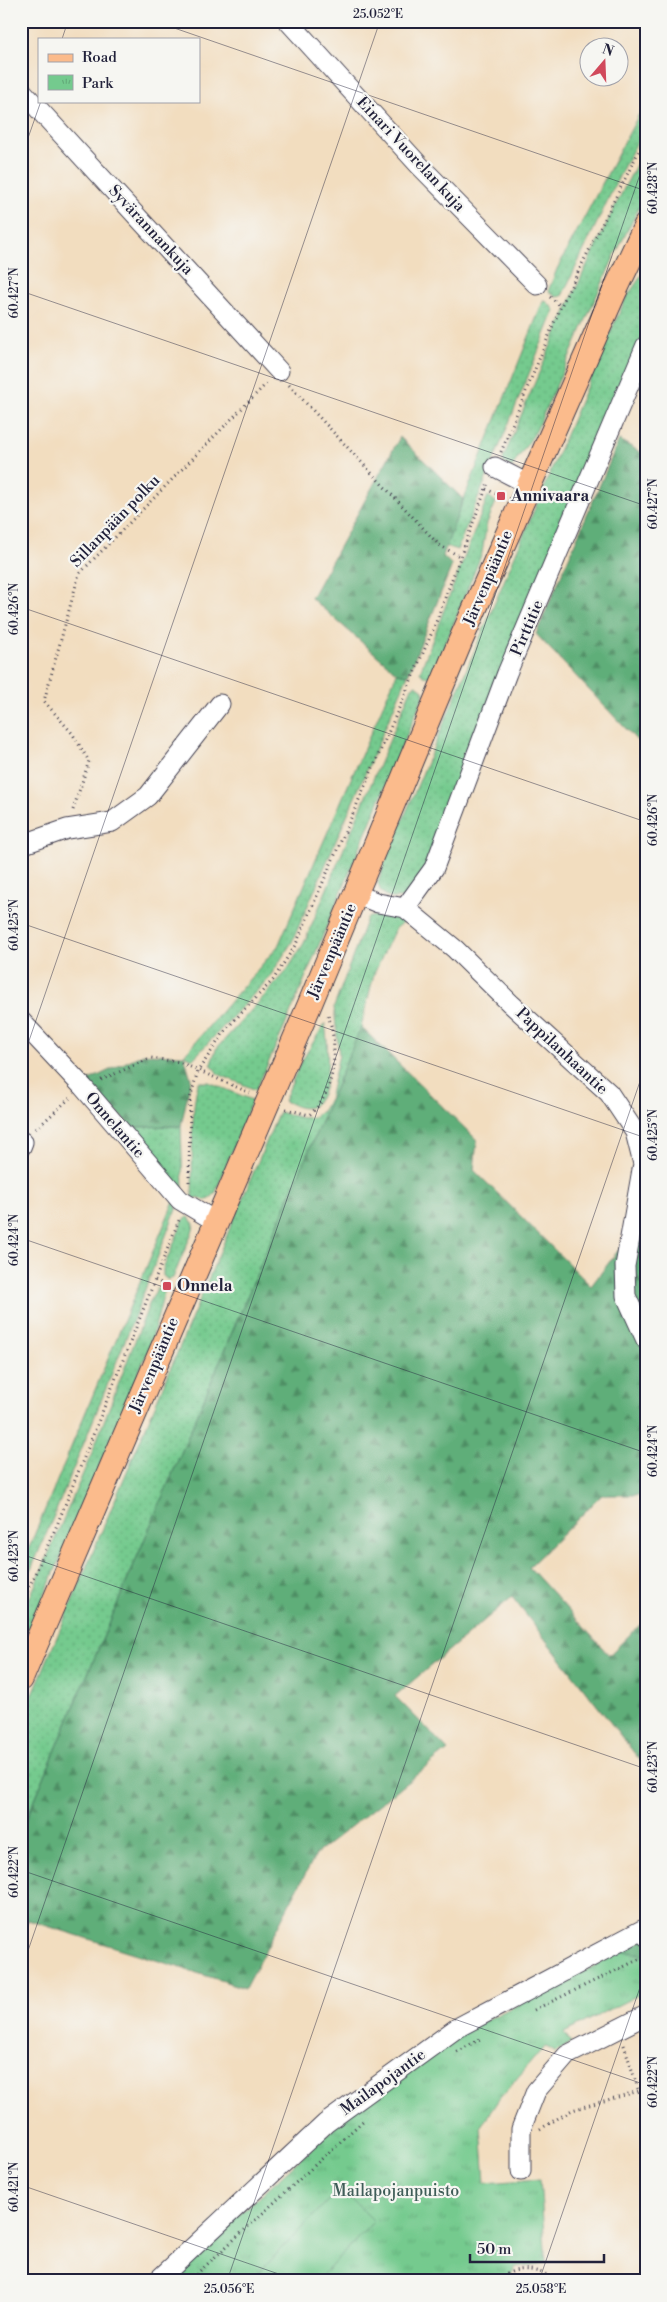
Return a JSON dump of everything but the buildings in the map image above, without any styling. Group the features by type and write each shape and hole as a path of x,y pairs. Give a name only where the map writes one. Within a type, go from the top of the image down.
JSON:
{"main road":[{"name":"Järvenpääntie","path":"21,1679 215,1221 309,1006 528,484 646,225"}],"street":[{"name":"Einari Vuorelan kuja","path":"288,21 419,165 537,285"},
{"name":"Syvärannankuja","path":"21,90 279,370"},
{"name":"Pirttitie","path":"405,908 434,868 507,673 646,345"},
{"path":"495,467 528,484"},
{"path":"21,845 66,829 112,822 148,796 220,704"},
{"name":"Pappilanhaantie","path":"356,894 378,903 405,908 455,949 609,1094 635,1132 643,1164 625,1266 626,1296 646,1340"},
{"name":"Onnelantie","path":"21,1021 186,1204 215,1221"},
{"name":"Mailapojantie","path":"157,2281 326,2123 457,2028 644,1933"},
{"path":"521,2170 521,2129 536,2092 567,2055 646,2015"}],"path":[{"path":"21,1605 88,1448 186,1204 191,1167 190,1098 198,1071 227,1028 272,980 296,944 433,630 486,488 561,306 629,166 646,137"},
{"path":"279,370 293,392 439,545 461,557"},
{"name":"Sillanpään polku","path":"66,829 89,761 72,732 44,702 79,574 279,370"},
{"path":"486,488 502,496"},
{"path":"286,1109 309,1115 319,1107 326,1096 334,1060 330,1021 328,1014 309,1006"},
{"path":"198,1071 253,1094"},
{"path":"155,1280 167,1286"},
{"path":"532,2010 646,1956"},
{"path":"619,2030 646,2114"},
{"path":"453,2055 483,2037"},
{"path":"521,2134 534,2132 572,2110 639,2091"},
{"path":"189,2281 372,2113"},
{"path":"498,2281 505,2273 529,2268 558,2281"}],"green space":[{"path":"646,101 646,126 624,166 562,296 556,297 548,291 557,269"},
{"path":"646,146 646,194 615,255 536,431 512,467 504,463 503,459 553,340 589,261"},
{"path":"646,269 646,335 532,595 421,879 405,898 390,898 381,892 378,883 385,862 599,357 626,298"},
{"path":"544,299 555,310 457,550 445,546"},
{"path":"400,437 463,499 443,556 452,565 408,675 397,673 311,598"},
{"path":"619,440 646,455 646,750 536,634"},
{"path":"488,496 496,502 487,523 482,553 433,675 430,677 423,676 420,672"},
{"path":"397,673 408,675 292,942 269,978 193,1059 184,1055 278,946"},
{"path":"416,685 422,689 424,694 285,1026 256,1090 218,1074 211,1064 216,1049 286,972 304,943 412,687"},
{"path":"390,912 408,918 395,929 374,974 361,1027 21,1832 21,1722 279,1112 302,1118 314,1117 323,1110 329,1099 339,1055 334,1007 367,918"},
{"path":"325,1023 328,1056 326,1082 322,1093 317,1102 306,1108 284,1101 300,1064"},
{"path":"361,1027 477,1140 474,1170 591,1286 646,1214 646,1495 602,1495 529,1567 609,1655 646,1619 646,1768 512,1597 395,1696 448,1750 316,1854 245,1988 28,1920 21,1936 21,1832"},
{"path":"143,1054 184,1055 191,1079 181,1126 132,1127 85,1082"},
{"path":"199,1082 209,1082 252,1100 215,1194 208,1200 192,1198 193,1120 196,1091"},
{"path":"181,1126 183,1188 180,1189 132,1127"},
{"path":"174,1201 177,1207 81,1449 21,1593 21,1567"},
{"path":"188,1216 194,1224 193,1230 173,1278 168,1280 163,1276 163,1269 183,1221"},
{"path":"162,1287 165,1289 150,1346 21,1651 21,1618 91,1455 150,1302 157,1288"},
{"path":"646,1938 646,1961 640,1954 622,1952"},
{"name":"Mailapojanpuisto","path":"622,1952 640,1954 646,1961 646,1991 564,2033 571,2042 555,2053 545,2046 499,2099 481,2126 485,2183 540,2179 546,2263 516,2267 506,2281 167,2281 363,2101 459,2034"},
{"path":"340,2188 374,2221 317,2281 251,2281"}],"place":[{"name":"Annivaara","path":"501,496"},
{"name":"Onnela","path":"167,1286"}]}
